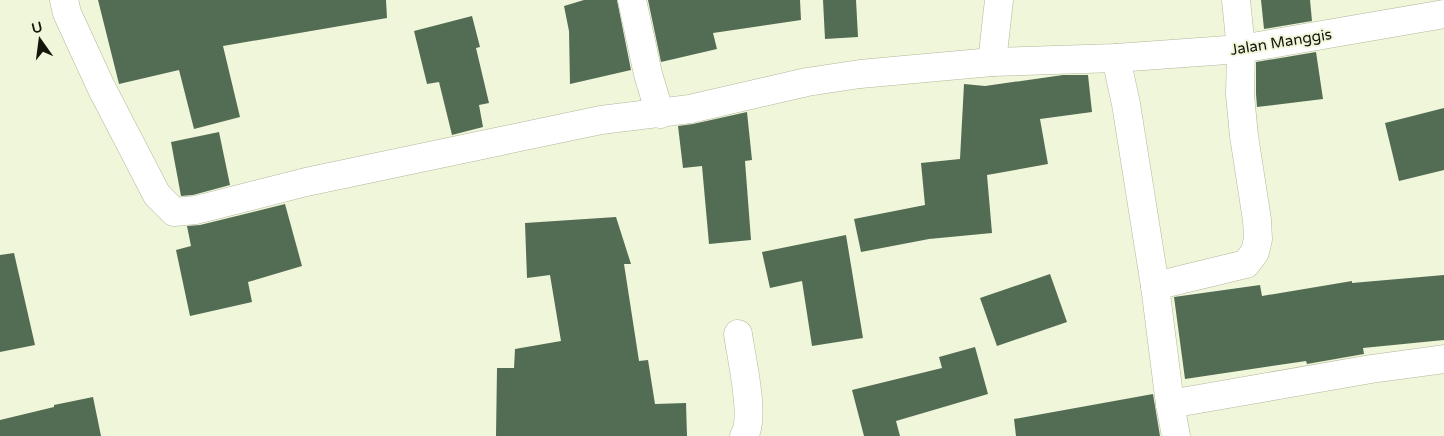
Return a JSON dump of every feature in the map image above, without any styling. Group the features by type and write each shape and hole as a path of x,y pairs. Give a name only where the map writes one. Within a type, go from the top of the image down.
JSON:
{"street":[{"name":"Jalan Manggis","path":"64,0 67,14 101,87 157,194 174,212 196,210 306,182 601,120 690,109 807,82 860,74 992,62 1116,58 1241,50 1444,14"},
{"path":"632,0 648,74 660,114"},
{"path":"992,62 999,0"},
{"path":"1155,286 1246,264 1255,252 1258,239 1258,220 1242,120 1240,95 1241,50 1236,0"},
{"path":"1116,58 1126,104 1155,286 1170,404 1176,436"},
{"path":"738,334 749,408 749,426 744,436"},
{"path":"1170,404 1444,358"}],"building":[{"path":"98,0 386,0 387,18 223,46 240,117 194,129 179,70 119,84"},
{"path":"584,0 617,0 631,70 570,84 569,31 564,6"},
{"path":"648,0 800,0 801,20 713,33 717,49 661,62"},
{"path":"823,0 856,0 858,37 825,39"},
{"path":"1261,0 1310,0 1312,21 1264,29"},
{"path":"472,16 480,47 476,48 489,103 479,105 483,127 452,135 439,82 427,84 414,31"},
{"path":"1316,52 1323,99 1257,107 1256,62"},
{"path":"1063,75 1088,75 1092,112 1040,119 1048,164 987,175 992,233 929,239 861,252 854,219 925,205 921,163 960,159 964,84 985,86"},
{"path":"1444,108 1444,170 1399,181 1385,123"},
{"path":"747,112 752,160 745,161 751,240 709,244 702,166 683,168 678,126"},
{"path":"219,132 230,185 193,195 181,196 171,142"},
{"path":"285,204 302,266 248,282 252,302 190,316 176,250 191,246 187,226 200,225"},
{"path":"616,217 631,264 624,264 639,361 648,360 655,404 686,403 687,436 496,436 497,368 514,368 515,349 561,341 550,275 527,278 525,223"},
{"path":"846,235 863,338 812,346 802,281 770,288 762,252"},
{"path":"14,253 35,345 0,352 0,255"},
{"path":"1050,274 1067,322 997,346 980,298"},
{"path":"1444,275 1444,340 1363,348 1364,354 1307,364 1306,361 1185,379 1174,297 1260,285 1262,296 1352,281 1352,283"},
{"path":"975,347 988,394 896,421 900,436 864,436 852,390 942,368 939,357"},
{"path":"1153,394 1160,436 1016,436 1014,419"},
{"path":"93,397 101,436 0,436 0,420 54,407 54,405"}]}
